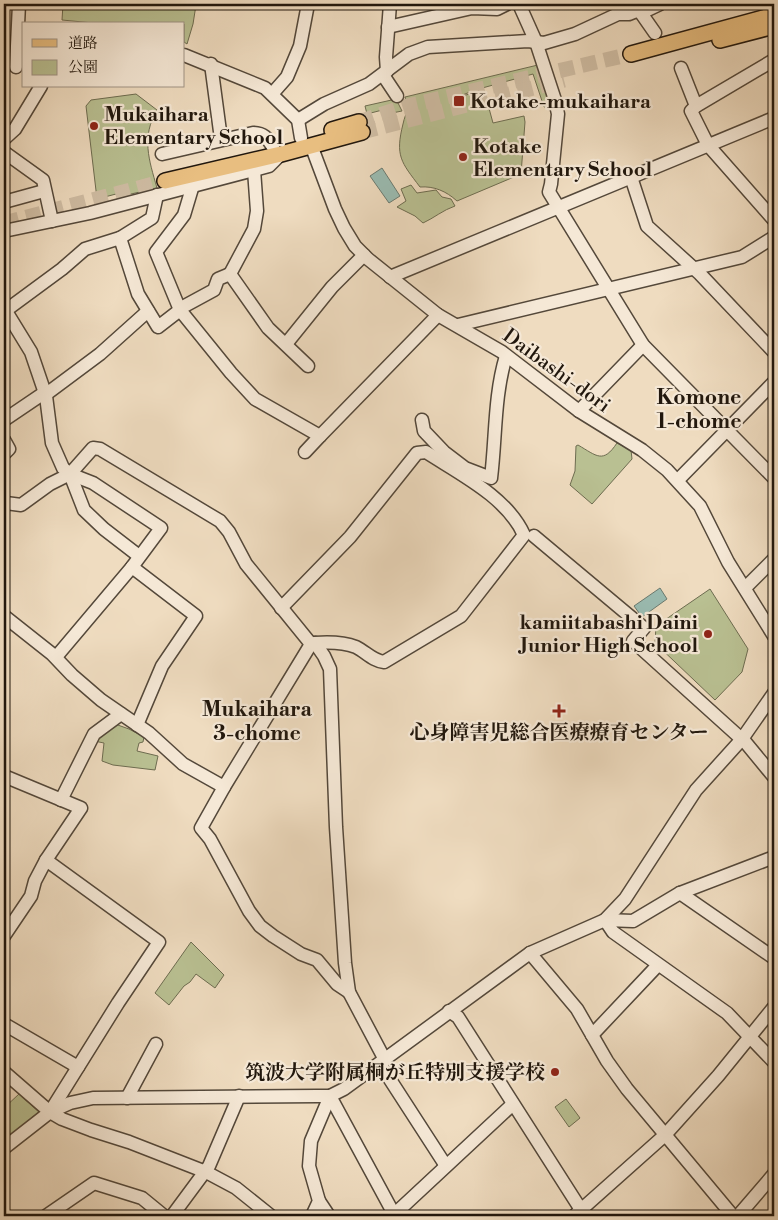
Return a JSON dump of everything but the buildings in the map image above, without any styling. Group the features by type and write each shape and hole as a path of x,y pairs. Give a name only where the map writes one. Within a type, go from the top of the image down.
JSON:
{"main road":[{"path":"774,15 632,58 774,26"},
{"path":"164,176 277,150 361,127"}],"street":[{"path":"15,68 19,4"},
{"path":"272,94 287,77 300,46 308,4"},
{"path":"390,4 385,73 396,96"},
{"path":"388,27 472,8 497,9 507,4"},
{"path":"519,4 536,42 558,114 549,192 557,207 643,344 774,478"},
{"path":"185,54 265,88 298,120 324,104 368,84 409,54 428,47 544,43 575,34 618,14 629,14 639,9 660,4"},
{"path":"639,9 655,33"},
{"path":"774,60 696,106 691,111 708,145 774,220"},
{"path":"211,64 221,139"},
{"path":"681,68 696,106"},
{"path":"4,139 15,130 40,88"},
{"path":"390,277 774,118"},
{"name":"Daibashi-dori","path":"298,120 335,209 355,246 438,315 502,352 579,411 642,450 678,480 700,506 728,562 774,636"},
{"path":"4,231 52,221 269,166 277,150 265,136 252,132 162,154"},
{"path":"4,152 43,180 52,221"},
{"path":"120,238 138,294 158,327 180,310 214,290 218,279 230,274 254,229 257,211 254,170"},
{"path":"631,177 647,226 697,271 774,352"},
{"path":"193,185 184,215 156,252 180,310 255,399 320,436"},
{"path":"4,202 44,191"},
{"path":"137,725 162,666 196,616 84,510 70,474 64,468 52,444 45,394 31,352 4,309 56,274 85,249 120,238 152,218 157,195"},
{"path":"463,328 697,271 742,257 774,237"},
{"path":"697,271 744,264 774,246"},
{"path":"286,344 332,287 364,255"},
{"path":"230,274 268,328 308,366"},
{"path":"4,420 41,395 49,392 100,354 148,311"},
{"path":"305,452 438,315"},
{"path":"579,411 643,344"},
{"path":"422,420 424,431 453,460 465,468 491,478 497,398 501,372 506,356"},
{"path":"678,480 774,382"},
{"path":"4,440 9,449 4,454"},
{"path":"4,506 6,503 21,505 50,484 70,474 93,448 100,449 220,520 246,564 281,608 316,647 330,669 336,827 345,963 349,992 383,1062 446,1166"},
{"path":"281,608 334,556 417,453 426,452 499,500 521,528 524,535 461,616 384,662 378,662 355,647 333,642 316,647 224,787 202,828 210,839 249,911 260,926 301,954 317,960 337,984 349,992"},
{"path":"56,658 161,528 93,483 70,474"},
{"path":"534,536 644,628 633,641 742,739 774,777"},
{"path":"745,588 774,559"},
{"path":"4,616 56,658 81,684 149,733 183,764 224,787"},
{"path":"4,1148 50,1112 70,1103 93,1098 330,1096 344,1089 530,953 605,920 625,898 696,790 742,739 774,693"},
{"path":"61,800 94,734 121,714"},
{"path":"4,776 81,808 46,860 35,881 31,896 4,936"},
{"path":"605,920 633,921 680,893 774,856"},
{"path":"46,860 159,942 118,1003 50,1112"},
{"path":"680,893 774,958"},
{"path":"605,920 613,932 727,1013 774,1062"},
{"path":"530,953 577,1008 626,1089 733,1216"},
{"path":"592,1035 658,965"},
{"path":"449,1011 458,1017 510,1107 578,1215 665,1135 718,1076 774,1007"},
{"path":"4,1024 78,1067"},
{"path":"127,1098 156,1044"},
{"path":"4,1072 50,1112 62,1119 129,1142 206,1172 236,1188 271,1216"},
{"path":"172,1216 206,1172 239,1096"},
{"path":"330,1096 393,1216 510,1107"},
{"path":"329,1216 319,1201 309,1166 311,1141 330,1096"},
{"path":"738,1216 774,1174"},
{"path":"46,1216 94,1183 142,1198 164,1216"},
{"path":"312,1216 319,1201"}],"green space":[{"path":"63,4 196,4 187,44 185,43 185,22 83,22 62,20"},
{"path":"542,64 553,106 544,107 533,74 475,90 455,98 484,90 493,123 524,116 521,174 457,201 449,194 440,190 420,187 401,158 401,135 407,108 405,97"},
{"path":"136,94 157,110 149,130 148,149 157,188 118,197 116,194 97,199 86,106 91,100"},
{"path":"396,99 402,111 392,113 390,108 367,114 365,106"},
{"path":"411,185 417,193 436,190 442,197 451,199 455,206 423,223 415,216 397,207 406,201 401,189"},
{"path":"617,443 631,450 632,459 592,504 570,485 575,471 576,446 578,445 595,455 604,456"},
{"path":"710,589 748,649 742,672 715,700 655,643 656,626"},
{"path":"115,724 144,737 143,742 139,743 137,751 158,756 155,770 113,765 102,761 104,743 94,741"},
{"path":"191,942 224,975 215,988 196,974 169,1005 155,993"},
{"path":"19,1094 39,1112 4,1140 4,1108"},
{"path":"566,1099 580,1118 569,1127 555,1107"}],"water":[{"path":"382,168 400,196 389,203 370,176"},
{"path":"660,588 667,599 642,617 634,606"}],"tunnel":[{"path":"359,122 403,107 631,54"},
{"path":"362,132 564,80"},
{"path":"4,223 165,181"}],"place":[{"name":"Kotake-mukaihara","path":"459,101"},
{"name":"Mukaihara Elementary School","path":"94,126"},
{"name":"Kotake Elementary School","path":"463,157"},
{"name":"kamiitabashi Daini Junior High School","path":"708,634"},
{"name":"心身障害児総合医療療育センター","path":"559,711"},
{"name":"筑波大学附属桐が丘特別支援学校","path":"555,1072"}],"district":[{"name":"Komone 1-chome","path":"699,409"},
{"name":"Mukaihara 3-chome","path":"257,721"}]}
